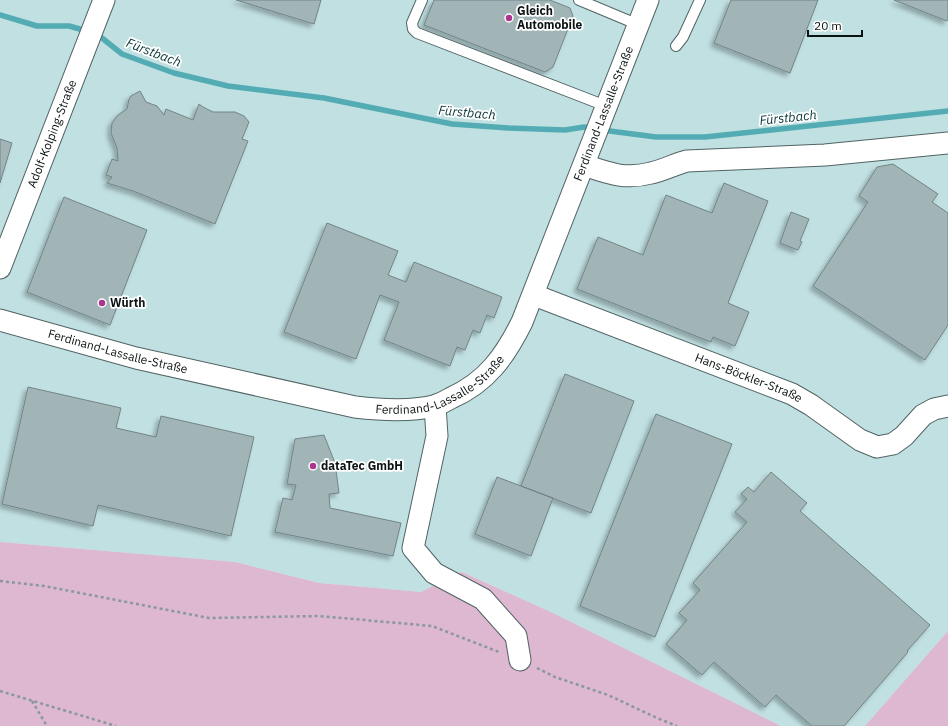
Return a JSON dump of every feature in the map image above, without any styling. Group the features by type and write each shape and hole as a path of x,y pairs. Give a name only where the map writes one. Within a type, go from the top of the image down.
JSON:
{"street":[{"name":"Ferdinand-Lassalle-Straße","path":"0,320 136,358 355,407 407,410 435,406 462,393 480,380 496,364 510,346 522,322 648,0"},
{"name":"Adolf-Kolping-Straße","path":"0,268 100,9"},
{"path":"587,156 617,176 631,177 653,173 674,164 687,161 824,155 948,143"},
{"name":"Hans-Böckler-Straße","path":"534,294 792,394 811,405 860,440 877,447 893,444 904,436 922,415 934,409 948,406"},
{"path":"435,406 437,436 413,548 434,573 482,599 516,636 520,660"}],"lane":[{"path":"422,0 412,23 413,29 417,33 605,108"},
{"path":"579,0 639,25"},
{"path":"676,46 683,37 700,0"}],"path":[{"path":"0,580 44,586 209,618 318,616 432,626 520,660 555,677 608,695 677,726"},
{"path":"0,691 116,726"},
{"path":"32,700 47,726"}],"shaded area":[{"path":"0,0 948,0 948,631 865,726 781,726 553,613 462,572 421,592 319,583 235,562 0,542"},
{"path":"0,542 235,562 319,583 421,592 462,572 553,613 781,726 0,726"},
{"path":"948,631 948,726 865,726"}],"building":[{"path":"236,0 321,0 314,24"},
{"path":"434,0 550,0 570,8 573,16 553,67 545,72 424,25"},
{"path":"731,0 818,0 790,73 714,43"},
{"path":"894,0 948,0 948,19 947,21"},
{"path":"140,91 146,102 157,106 164,115 166,109 193,120 199,104 213,112 235,112 244,116 249,122 242,139 248,141 215,224 133,191 107,183 112,177 106,175 112,159 118,161 117,148 111,133 112,123 118,115 127,109 131,96"},
{"path":"0,139 12,143 0,183"},
{"path":"893,164 938,194 932,202 948,213 948,325 925,360 813,286 868,202 859,196 877,167"},
{"path":"724,183 768,201 728,303 749,312 735,346 713,337 711,342 577,289 598,237 643,255 666,195 712,213"},
{"path":"64,197 147,230 110,325 27,292"},
{"path":"791,212 809,219 798,250 780,243"},
{"path":"327,223 398,251 388,275 406,282 414,262 502,297 494,318 487,315 480,333 473,330 465,350 457,347 450,366 384,340 399,302 380,295 356,359 284,332"},
{"path":"565,374 634,401 591,513 521,486"},
{"path":"28,387 121,408 116,428 156,437 161,416 254,437 231,536 98,505 93,526 2,504"},
{"path":"656,414 732,444 655,637 580,606"},
{"path":"324,435 335,463 339,493 329,494 330,508 401,523 393,556 275,532 283,498 292,500 296,485 287,484 295,439"},
{"path":"771,472 807,503 800,511 930,625 844,726 812,726 776,695 765,707 714,662 702,675 666,644 687,620 679,613 700,590 693,583 747,522 735,512 747,499 741,494 748,487 754,492"},
{"path":"497,477 553,498 531,556 475,534"}],"waterway":[{"name":"Fürstbach","path":"0,15 37,26 69,26 87,31 102,38 122,54 174,73 228,86 324,98 452,124 565,130 584,127 594,128"},
{"name":"Fürstbach","path":"602,130 656,137 705,137 948,111"}],"place":[{"name":"Gleich Automobile","path":"509,18"},
{"name":"Würth","path":"102,303"},
{"name":"dataTec GmbH","path":"313,466"}]}
